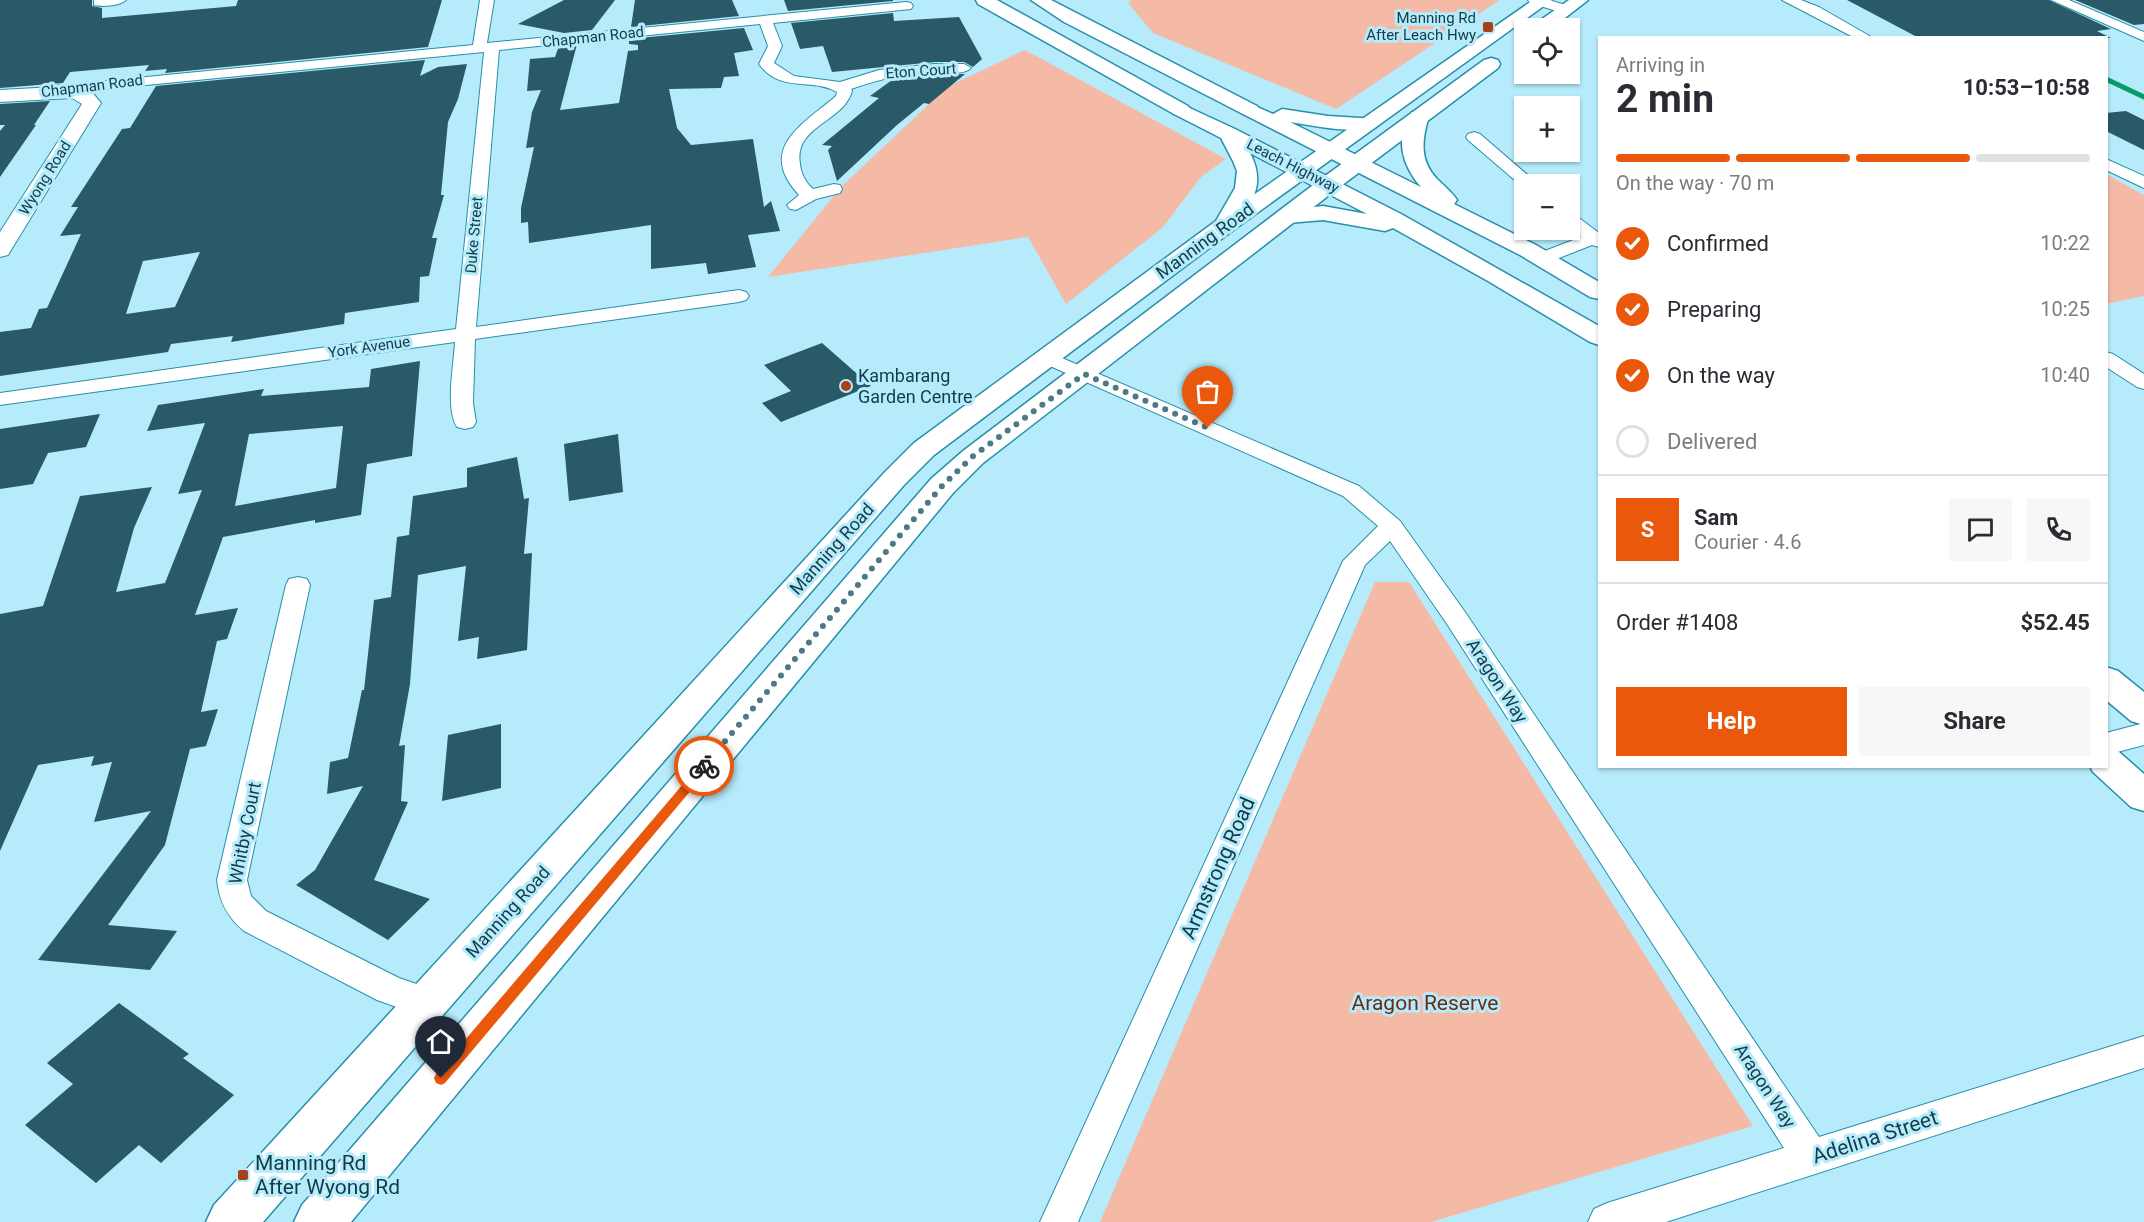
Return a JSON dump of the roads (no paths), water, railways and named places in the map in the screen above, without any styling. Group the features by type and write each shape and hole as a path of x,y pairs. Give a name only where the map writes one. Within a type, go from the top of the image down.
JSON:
{"main road":[{"name":"Leach Highway","path":"984,0 1181,110 1419,231 1514,284 1598,336"},
{"name":"Leach Highway","path":"1039,0 1070,18 1543,258 1598,291"},
{"name":"Manning Road","path":"231,1222 894,479 924,449 1224,226 1540,1"},
{"path":"1553,18 1571,3"},
{"name":"Manning Road","path":"319,1222 942,486 972,457 1084,374 1329,184 1508,52"},
{"path":"1250,110 1306,119 1369,123"},
{"path":"1419,117 1411,144 1414,164 1464,217"},
{"path":"1224,226 1249,180 1247,165 1228,133"},
{"path":"1288,216 1323,213 1419,231"},
{"path":"2108,682 2144,712"},
{"path":"2108,764 2144,796"}],"street":[{"path":"99,2 119,0"},
{"name":"Duke Street","path":"465,422 462,403 486,48 486,0"},
{"path":"1789,0 1814,10 1858,36"},
{"path":"2058,0 2144,37"},
{"path":"1540,1 1571,3"},
{"name":"Chapman Road","path":"0,96 906,6"},
{"path":"765,20 775,46 766,64 775,75 799,82 829,83 845,91 843,98 794,140 790,149 795,182 800,188 803,200 834,189"},
{"name":"Eton Court","path":"841,87 879,74 935,68 970,68"},
{"name":"Chapman Road","path":"32,93 73,92 89,97 91,106"},
{"name":"Wyong Road","path":"0,250 91,106"},
{"path":"1474,137 1518,174"},
{"path":"2108,165 2144,183"},
{"path":"1580,227 1597,240"},
{"path":"1543,258 1597,240"},
{"name":"York Avenue","path":"0,399 739,296"},
{"name":"Aragon Way","path":"1048,358 1351,491 1392,526 1456,618 1812,1158"},
{"path":"2108,359 2144,382"},
{"name":"Armstrong Road","path":"1059,1222 1355,561 1392,526"},
{"name":"Whitby Court","path":"298,585 232,880 234,898 241,910 255,921 389,988 428,1003"},
{"path":"2108,743 2144,734"},
{"name":"Adelina Street","path":"1607,1222 2144,1052"}],"waterway":[{"path":"2108,80 2144,97"}],"place":[{"name":"Manning Rd After Leach Hwy","path":"1488,27"},
{"name":"Kambarang Garden Centre","path":"846,386"},
{"name":"Manning Rd After Wyong Rd","path":"243,1175"}],"park label":[{"name":"Aragon Reserve","path":"1425,1003"}]}
